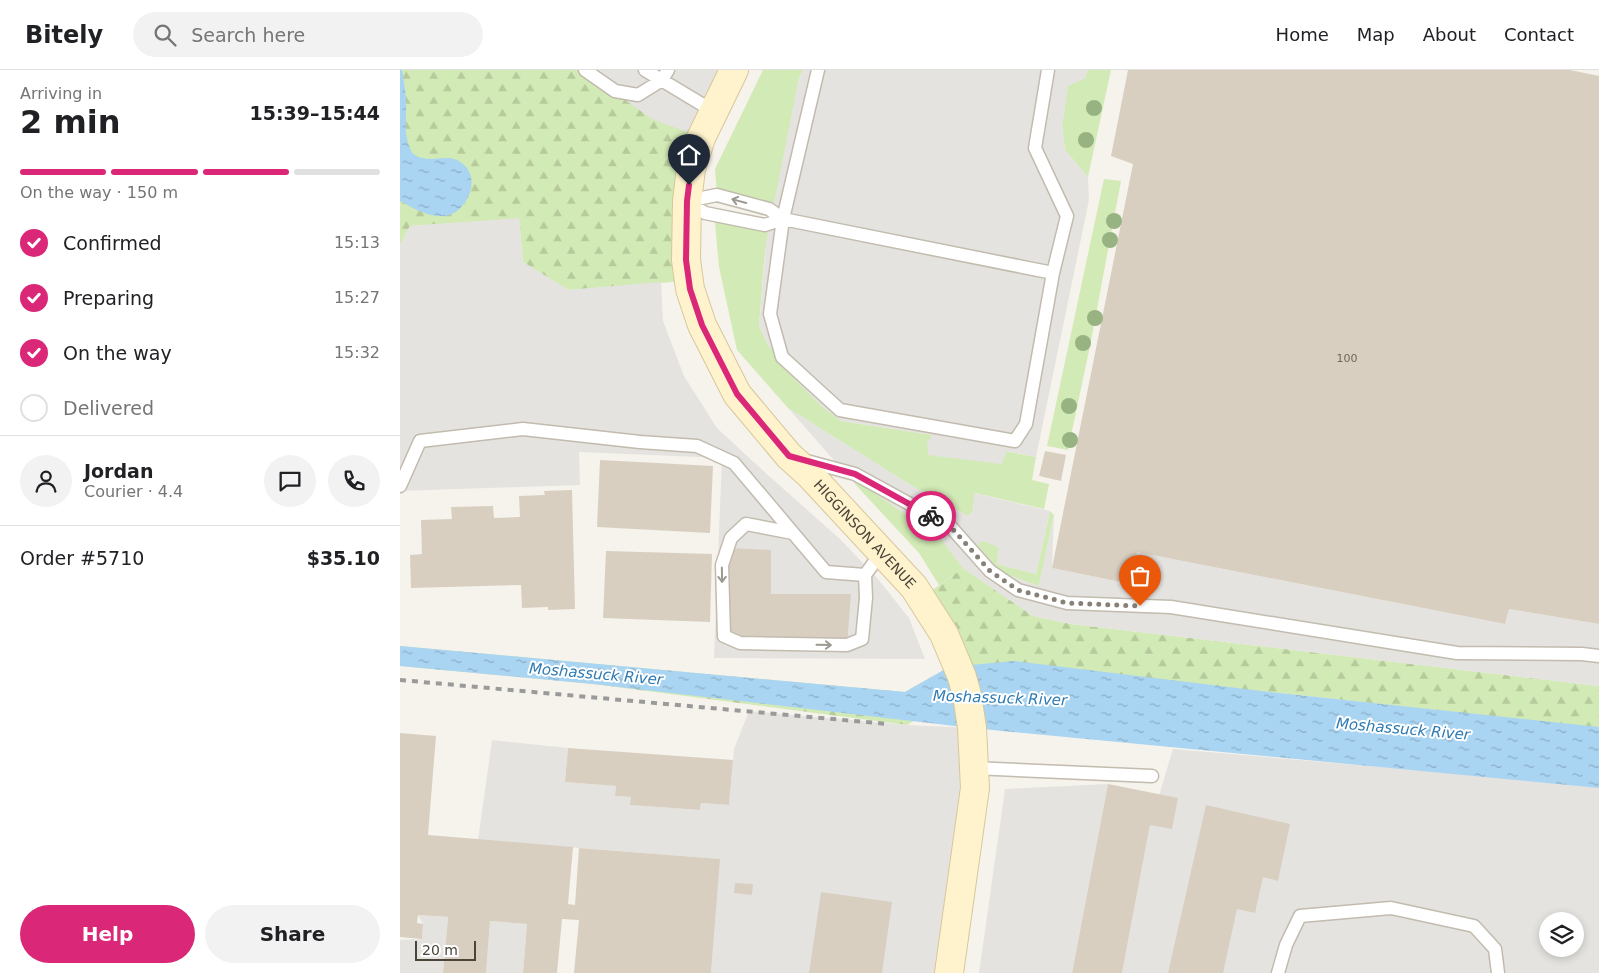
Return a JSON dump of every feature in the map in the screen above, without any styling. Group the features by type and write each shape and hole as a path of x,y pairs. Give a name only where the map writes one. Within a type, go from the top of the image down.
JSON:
{"street":[{"name":"HIGGINSON AVENUE","path":"734,70 701,138 691,169 687,201 686,260 690,289 702,325 737,394 789,456 809,474 914,587 944,634 958,666 967,695 972,728 975,788 949,973"}],"lane":[{"path":"585,70 615,91 638,95 665,75"},
{"path":"645,70 665,75 714,111"},
{"path":"818,70 783,219 770,314 782,357 840,410 1015,440 1026,424 1053,273 1067,216 1035,148 1048,70"},
{"path":"687,201 717,195 769,209 783,219 1053,273"},
{"path":"687,201 705,213 765,225 783,219"},
{"path":"400,486 420,441 523,429 640,442 697,446 734,463 826,572 865,575"},
{"path":"789,456 855,474 950,526 990,571 1018,590 1067,603 1171,607 1457,653 1582,654 1599,656"},
{"path":"793,533 746,524 731,538 722,565 724,636 740,643 847,645 862,639 866,598 865,575 881,553"},
{"path":"974,768 1152,776"},
{"path":"1278,973 1286,945 1300,916 1391,908 1474,926 1495,949 1498,973"}],"green space":[{"path":"400,70 583,70 700,133 686,281 568,290 523,262 519,219 410,226 400,245"},
{"path":"763,70 803,70 799,79 775,202 769,209 717,195 715,169"},
{"path":"1087,70 1111,70 1088,177 1065,150 1062,126 1068,85 1085,78"},
{"path":"1104,179 1121,181 1068,450 1047,446"},
{"path":"721,216 765,225 768,233 759,326 769,346 786,370 841,421 933,435 1001,464 1006,451 1036,457 1032,480 1049,484 1044,509 975,493 973,511 968,516 912,486 788,408 737,350 719,267 715,222"},
{"path":"854,483 862,484 941,539 963,568 939,585 919,553"},
{"path":"1050,511 1054,515 1039,586 1002,573 977,545 982,540 999,547 997,564 1036,574"},
{"path":"963,568 1033,616 1071,624 1599,686 1599,728 1279,693 963,693 907,725 593,684 400,666 400,646 905,692 949,667 920,599"}],"shaded area":[{"path":"583,70 734,70 700,137 652,119"},
{"path":"803,70 1087,70 1086,78 1068,86 1062,126 1065,150 1088,177 1089,200 1036,457 1007,451 1002,464 928,455 927,442 932,435 841,421 821,406 786,370 769,346 759,326 766,243 799,79"},
{"path":"519,218 523,262 568,290 661,282 663,321 684,376 717,428 840,539 878,579 909,618 925,659 714,658 722,458 579,452 580,485 400,491 400,245 410,226"},
{"path":"788,408 912,486 968,516 973,511 974,493 1050,511 1036,574 997,564 999,547 982,541 977,545 1002,573 1039,586 1054,515 1052,568 1131,584 1137,552 1505,624 1509,609 1599,624 1599,686 1071,624 1033,616 963,568 941,539 862,484 854,483"},
{"path":"749,711 907,725 972,728 949,973 711,973 719,859 478,840 492,740 568,748 565,782 616,786 615,796 631,797 631,805 700,810 701,803 729,805 734,749"},
{"path":"1173,749 1599,786 1599,973 1122,973 1150,825"},
{"path":"1108,784 1072,973 979,973 1005,789"},
{"path":"418,915 448,917 443,973 400,973 400,940 422,939 423,924"},
{"path":"490,921 527,924 523,973 486,973"}],"water":[{"path":"400,70 402,70 406,95 407,137 412,153 421,158 428,159 455,159 466,167 470,174 472,182 468,198 457,211 450,215 437,216 421,212 400,201"},
{"name":"Moshassuck River","path":"400,646 905,692 949,667 1014,661 1279,693 1599,727 1599,788 972,728 593,684 400,666"}],"building":[{"path":"1128,70 1570,70 1599,76 1599,624 1509,609 1505,624 1137,552 1131,584 1052,568 1133,164 1111,156"},
{"path":"1045,451 1066,455 1061,481 1039,476"},
{"path":"600,460 713,466 710,533 597,527"},
{"path":"572,490 575,609 548,610 548,607 522,608 521,585 411,588 410,555 422,554 421,520 452,519 451,507 493,506 494,518 520,517 519,496 545,495 544,491"},
{"path":"728,548 771,550 771,594 851,594 847,645 731,639"},
{"path":"606,551 712,554 710,622 603,618"},
{"path":"400,733 436,736 428,835 573,847 568,904 575,905 579,848 720,859 711,973 574,973 579,920 562,919 557,973 523,973 527,924 490,921 486,973 443,973 448,917 418,915 417,923 423,924 422,939 400,937"},
{"path":"568,748 733,760 729,805 701,803 700,810 630,805 631,797 615,796 616,786 565,782"},
{"path":"1108,784 1178,798 1172,829 1150,825 1122,973 1072,973"},
{"path":"1206,805 1290,824 1278,881 1263,877 1255,913 1237,909 1223,973 1168,973"},
{"path":"735,883 753,884 752,895 734,893"},
{"path":"821,892 892,902 882,973 809,973"}],"railway":[{"path":"400,680 888,724"}],"way so far":[{"path":"931,516 950,526 990,571 1018,590 1067,603 1140,606"}],"route":[{"path":"689,185 686,260 690,289 702,325 737,394 789,456 855,474 931,516"}]}
